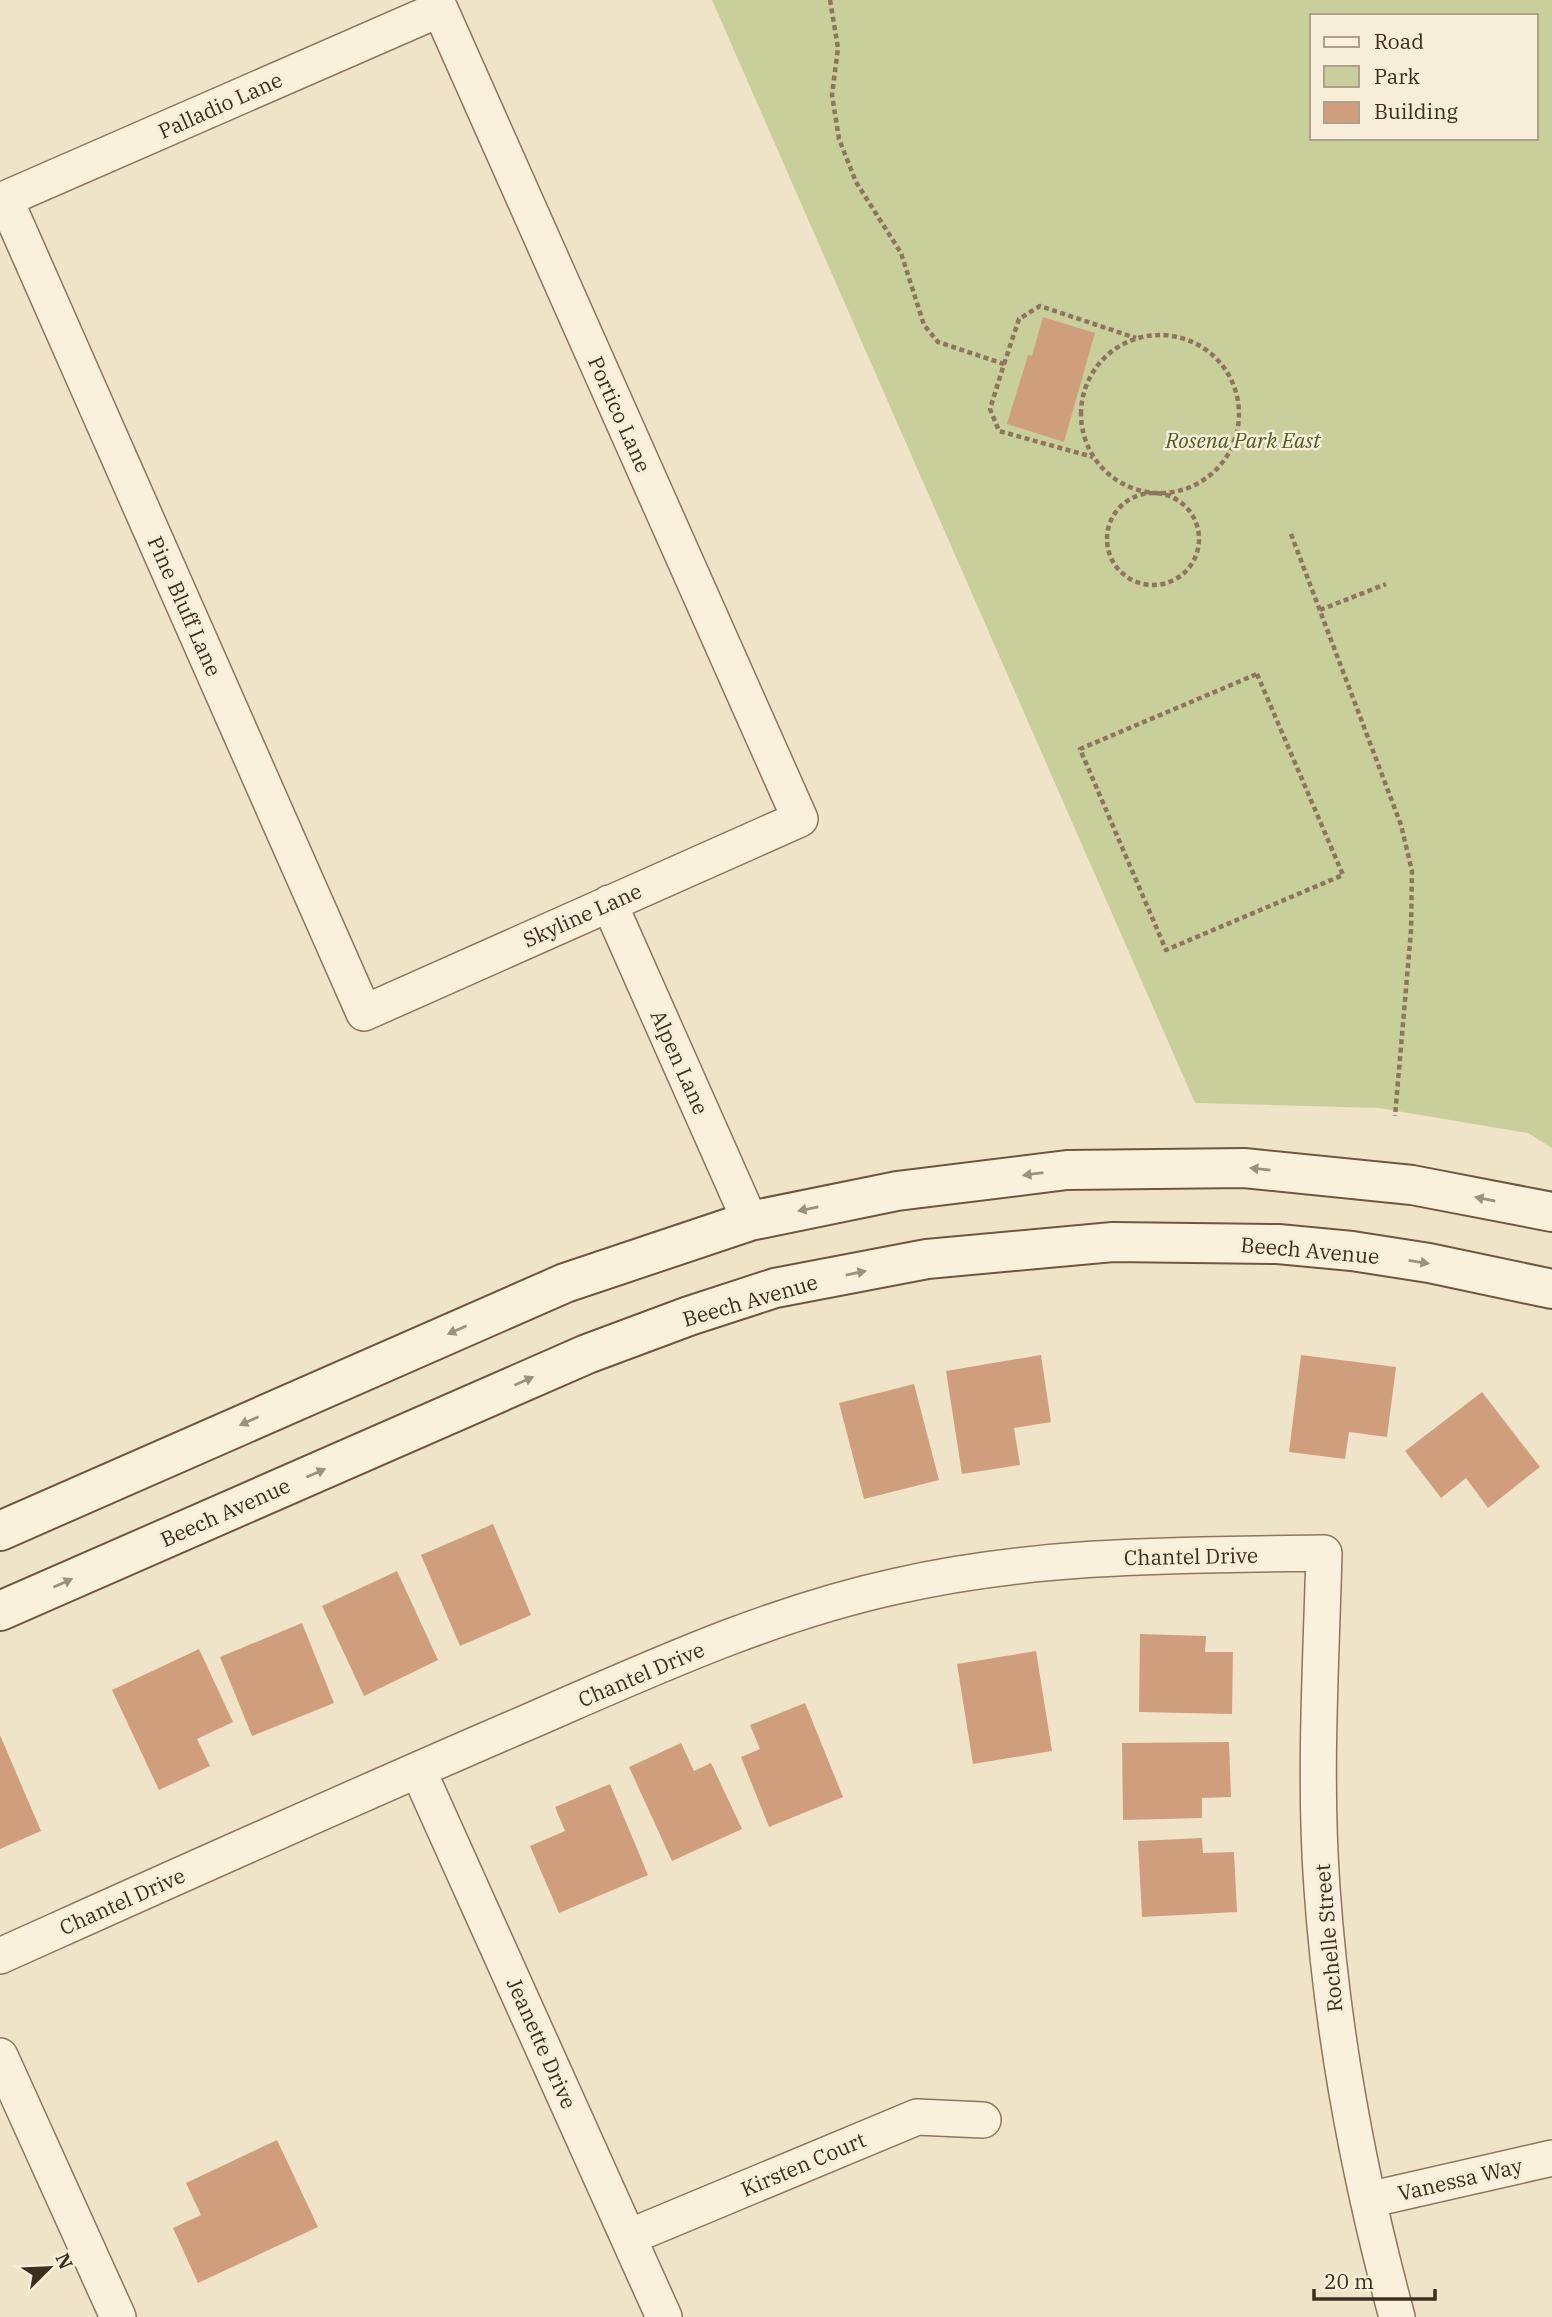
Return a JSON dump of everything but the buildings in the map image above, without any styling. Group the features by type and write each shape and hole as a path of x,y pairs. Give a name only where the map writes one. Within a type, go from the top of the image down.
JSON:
{"main road":[{"path":"0,1531 565,1283 750,1221 897,1191 1067,1170 1108,1169 1244,1168 1412,1185 1552,1212"},
{"name":"Beech Avenue","path":"0,1611 587,1354 775,1288 927,1259 1113,1242 1278,1244 1352,1251 1429,1263 1552,1289"}],"street":[{"name":"Palladio Lane","path":"3,200 440,9"},
{"name":"Portico Lane","path":"440,9 800,819"},
{"name":"Pine Bluff Lane","path":"3,200 364,1013"},
{"name":"Skyline Lane","path":"364,1013 800,819"},
{"name":"Alpen Lane","path":"609,903 750,1221"},
{"name":"Chantel Drive","path":"0,1956 418,1770 699,1649 808,1610 896,1586 1008,1567 1145,1555 1324,1553"},
{"name":"Rochelle Street","path":"1324,1553 1319,1734 1322,1889 1336,2025 1352,2121 1397,2317"},
{"name":"Jeanette Drive","path":"418,1770 664,2317"},
{"path":"0,2056 118,2317"},
{"name":"Kirsten Court","path":"629,2237 917,2117 982,2120"},
{"name":"Vanessa Way","path":"1368,2200 1552,2158"}],"path":[{"path":"830,0 838,48 832,95 839,139 856,182 901,253 924,325 938,342 1004,364"},
{"path":"1093,457 999,431 990,409 1019,319 1040,306 1136,338"},
{"path":"1136,338 1115,349 1097,365 1078,408 1083,433 1093,457 1111,476 1133,489 1159,493 1173,497 1186,506 1194,519 1199,534 1195,556 1182,575 1169,582 1154,585 1139,583 1125,576 1115,565 1108,552 1110,522 1118,509 1129,499 1144,494 1159,493 1182,490 1203,480 1221,464 1233,443 1238,422 1237,400 1230,379 1218,360 1201,346 1180,337 1158,335 1136,338"},
{"path":"1291,534 1401,825 1412,871 1410,931 1395,1116"},
{"path":"1320,610 1386,584"},
{"path":"1257,674 1343,875 1166,950 1080,749 1257,674"}],"green space":[{"name":"Rosena Park East","path":"712,0 1552,0 1552,1148 1528,1133 1379,1108 1195,1103"}]}
